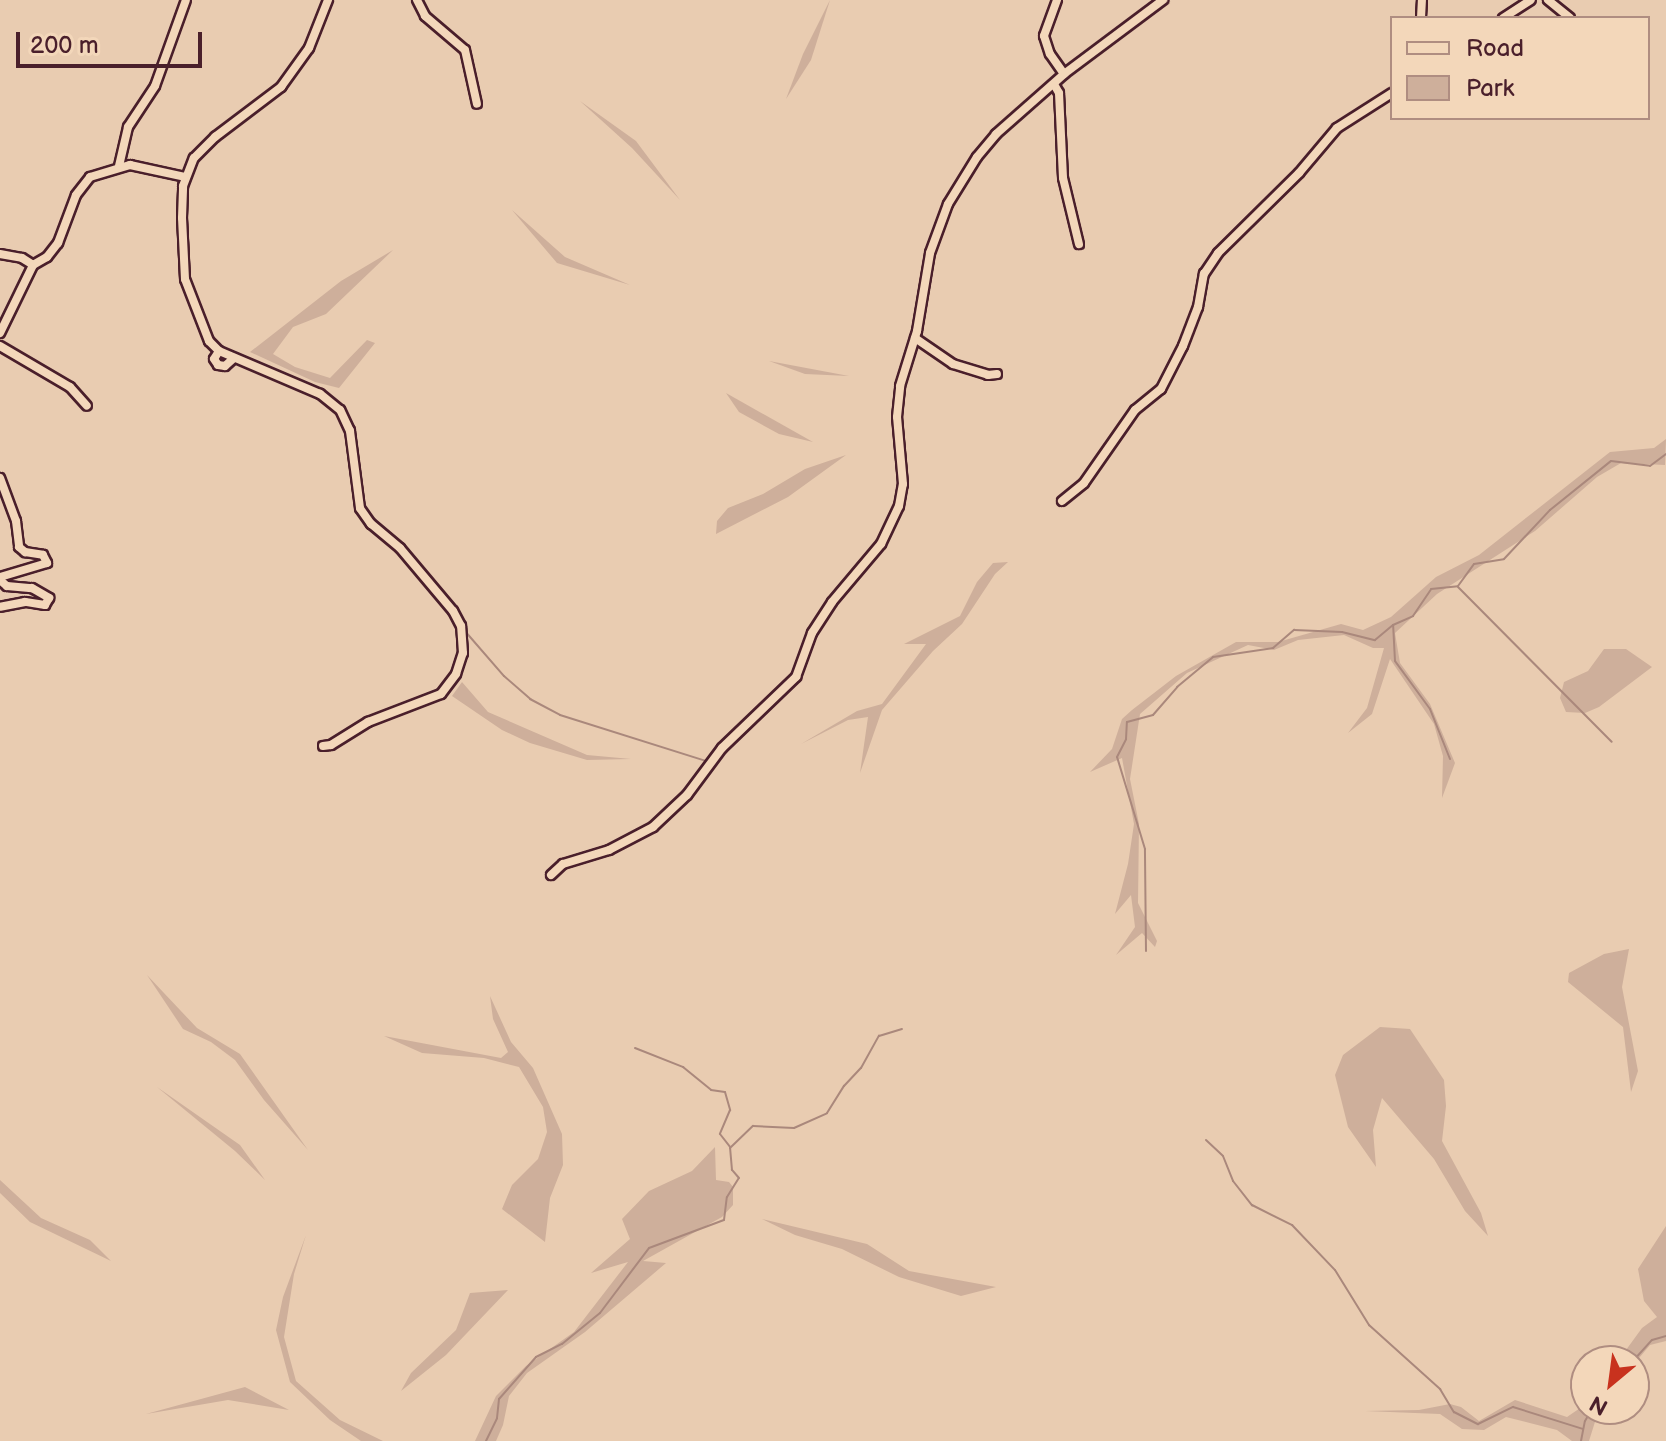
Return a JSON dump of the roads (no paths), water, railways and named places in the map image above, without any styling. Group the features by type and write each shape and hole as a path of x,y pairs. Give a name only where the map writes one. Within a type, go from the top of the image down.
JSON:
{"street":[{"path":"119,166 128,127 155,86 186,0"},
{"path":"323,746 368,722 441,694 456,674 463,653 461,626 453,611 400,548 371,524 360,508 350,431 340,410 320,394 219,351 209,341 185,279 182,218 185,177 207,143 261,105 291,74 314,39 328,0"},
{"path":"417,0 425,16 465,50 477,104"},
{"path":"1057,0 1044,36 1050,54 1064,74"},
{"path":"551,875 563,864 609,850 653,827 687,795 722,748 796,677 812,633 826,610 881,544 895,517 903,484 899,401 915,338 928,263 948,204 983,149 1055,86 1064,74 1163,0"},
{"path":"1506,16 1531,0"},
{"path":"1548,0 1568,16"},
{"path":"1055,86 1059,93 1063,178 1079,244"},
{"path":"1062,501 1084,483 1135,410 1161,389 1185,342 1204,274 1218,253 1299,173 1337,128 1390,94"},
{"path":"0,333 33,265 47,257 58,243 76,195 86,180 119,166 157,169 185,177"},
{"path":"0,254 22,258 33,265"},
{"path":"915,338 953,364 988,375 997,374"},
{"path":"0,346 70,387 87,406"},
{"path":"219,351 214,359 218,365 225,366 234,358"},
{"path":"0,478 16,521 19,547 25,552 43,555 47,563 0,578 7,586 32,588 49,598 45,605 25,602 0,607"}],"waterway":[{"path":"1450,759 1430,709 1395,661 1393,625 1413,616 1431,589 1458,586 1474,564 1504,559 1550,510 1611,461 1650,466 1666,454"},
{"path":"1458,587 1612,742"},
{"path":"1146,951 1145,849 1117,757 1126,739 1127,722 1153,715 1177,687 1213,657 1273,648 1294,630 1342,632 1375,640 1393,625"},
{"path":"464,630 504,676 530,699 560,715 709,762"},
{"path":"486,1441 497,1418 499,1399 536,1357 562,1344 600,1313 649,1248 724,1220 727,1197 739,1178 732,1170 730,1148 753,1126 794,1128 827,1113 844,1086 861,1068 879,1036 902,1029"},
{"path":"635,1048 683,1067 711,1090 725,1092 730,1110 720,1134 730,1147"},
{"path":"1206,1140 1223,1156 1233,1181 1252,1205 1292,1225 1335,1270 1369,1325 1440,1389 1454,1412 1478,1424 1513,1407 1583,1429"},
{"path":"1647,1345 1652,1340 1666,1336"},
{"path":"1581,1441 1584,1425"}]}
